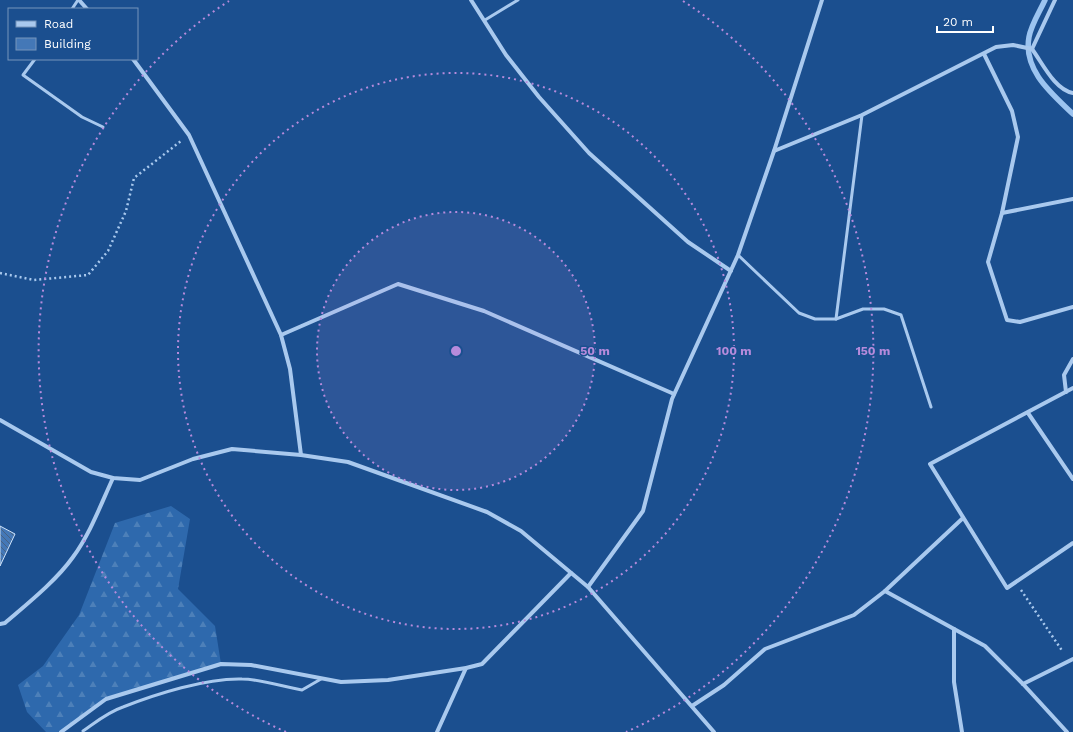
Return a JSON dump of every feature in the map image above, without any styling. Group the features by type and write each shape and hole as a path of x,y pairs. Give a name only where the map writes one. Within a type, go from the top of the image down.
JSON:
{"street":[{"path":"78,0 86,8"},
{"path":"471,0 506,55 539,97 589,153 688,242 731,271"},
{"path":"588,587 643,511 674,394 738,255 774,152 822,0"},
{"path":"1032,49 1055,0"},
{"path":"774,152 862,115 996,47 1013,45 1032,49 1065,92 1073,93"},
{"path":"984,54 1012,111 1018,137 1002,213 988,262 1007,320 1020,322 1073,307"},
{"path":"134,60 189,135 281,335 290,369 301,455"},
{"path":"1002,213 1073,199"},
{"path":"281,335 398,284 484,311 674,394"},
{"path":"1066,392 1064,375 1073,359"},
{"path":"1073,388 930,464 1007,588 1073,543"},
{"path":"1028,413 1073,479"},
{"path":"0,420 91,472 113,478 140,480 192,459 232,449 301,455 348,462 487,512 521,531 588,587 714,732"},
{"path":"0,627 36,596 73,557 94,521 113,478"},
{"path":"692,706 724,685 765,649 854,616 886,591 963,518"},
{"path":"62,732 106,699 221,664 251,665 341,682 388,680 466,668 482,664 571,573"},
{"path":"886,591 985,646 1024,684 1067,732"},
{"path":"954,629 954,682 962,732"},
{"path":"1024,684 1071,660"},
{"path":"437,732 466,668"}],"lane":[{"path":"485,20 518,0"},
{"path":"34,60 23,75 82,117 103,127"},
{"path":"836,319 862,115"},
{"path":"738,255 799,313 815,319 836,319 863,309 884,309 901,315 931,407"},
{"path":"83,730 104,716 122,707 213,681 243,678 302,690 321,679"}],"path":[{"path":"0,273 34,280 88,275 108,251 126,211 134,178 189,135"},
{"path":"1016,582 1071,660"}],"green space":[{"path":"171,506 190,519 178,589 215,626 221,664 106,699 61,732 46,732 27,712 18,685 43,666 79,615 115,523"}],"building":[{"path":"0,526 15,534 0,566"}],"waterway":[{"path":"1045,0 1030,32 1028,49 1030,60 1040,80 1073,114"}]}
